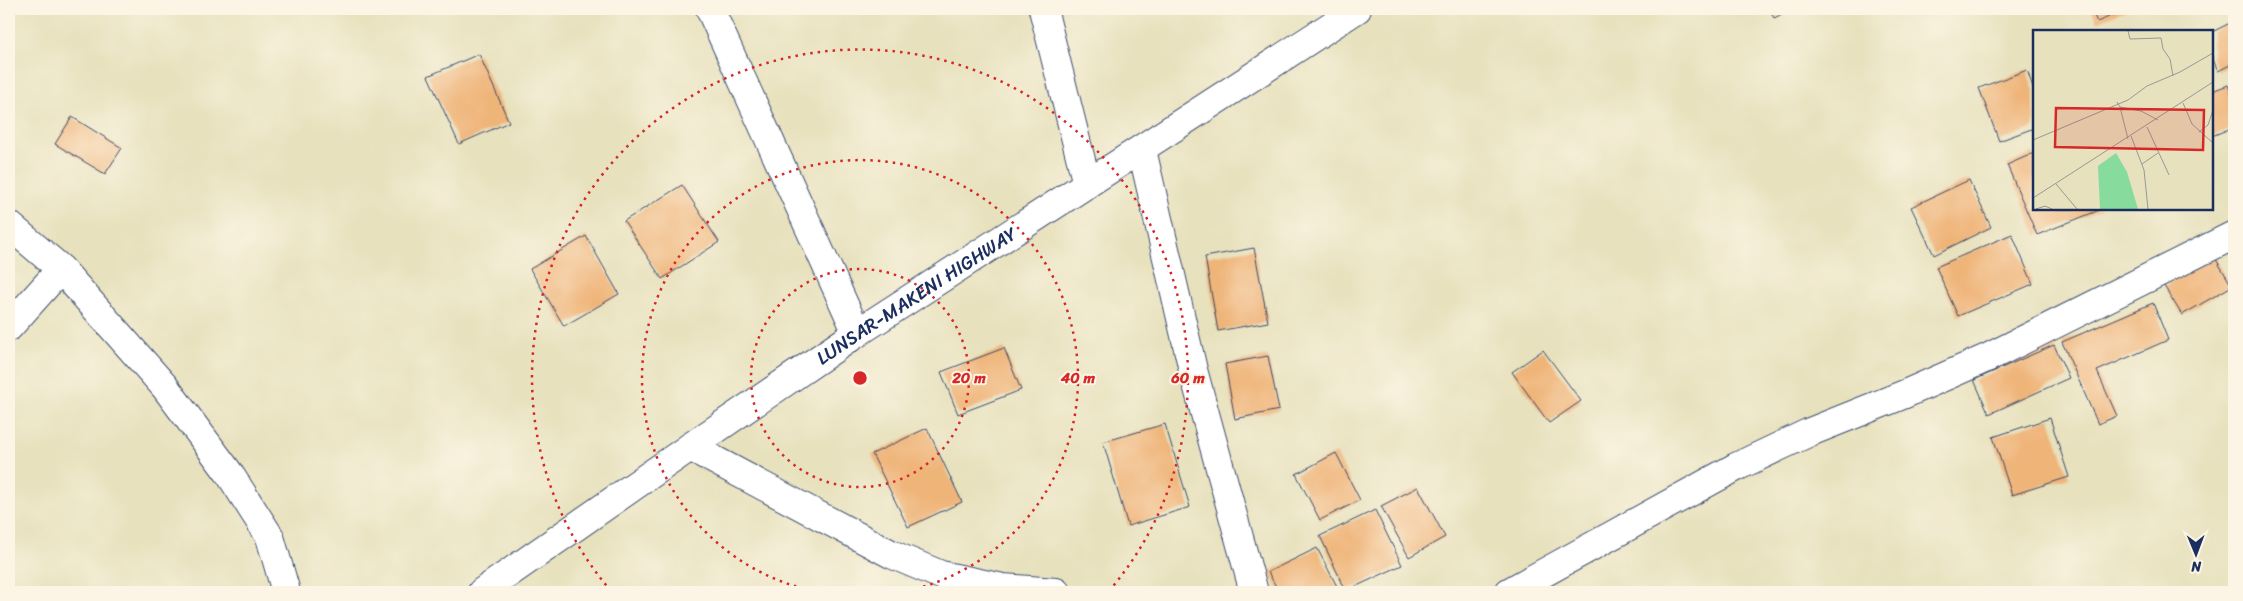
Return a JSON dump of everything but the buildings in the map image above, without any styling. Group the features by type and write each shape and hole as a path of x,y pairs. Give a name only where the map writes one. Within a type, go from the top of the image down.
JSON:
{"street":[{"path":"710,9 857,333"},
{"path":"1043,9 1088,184"},
{"name":"LUNSAR-MAKENI HIGHWAY","path":"482,592 857,333 1357,9"},
{"path":"1142,150 1193,370 1254,592"},
{"path":"9,225 61,269 165,387 229,473 270,537 286,592"},
{"path":"1509,592 1736,467 1810,432 1905,394 1988,357 2234,235"},
{"path":"9,327 61,269"},
{"path":"690,447 891,554 941,574 1003,588 1056,592"}]}
